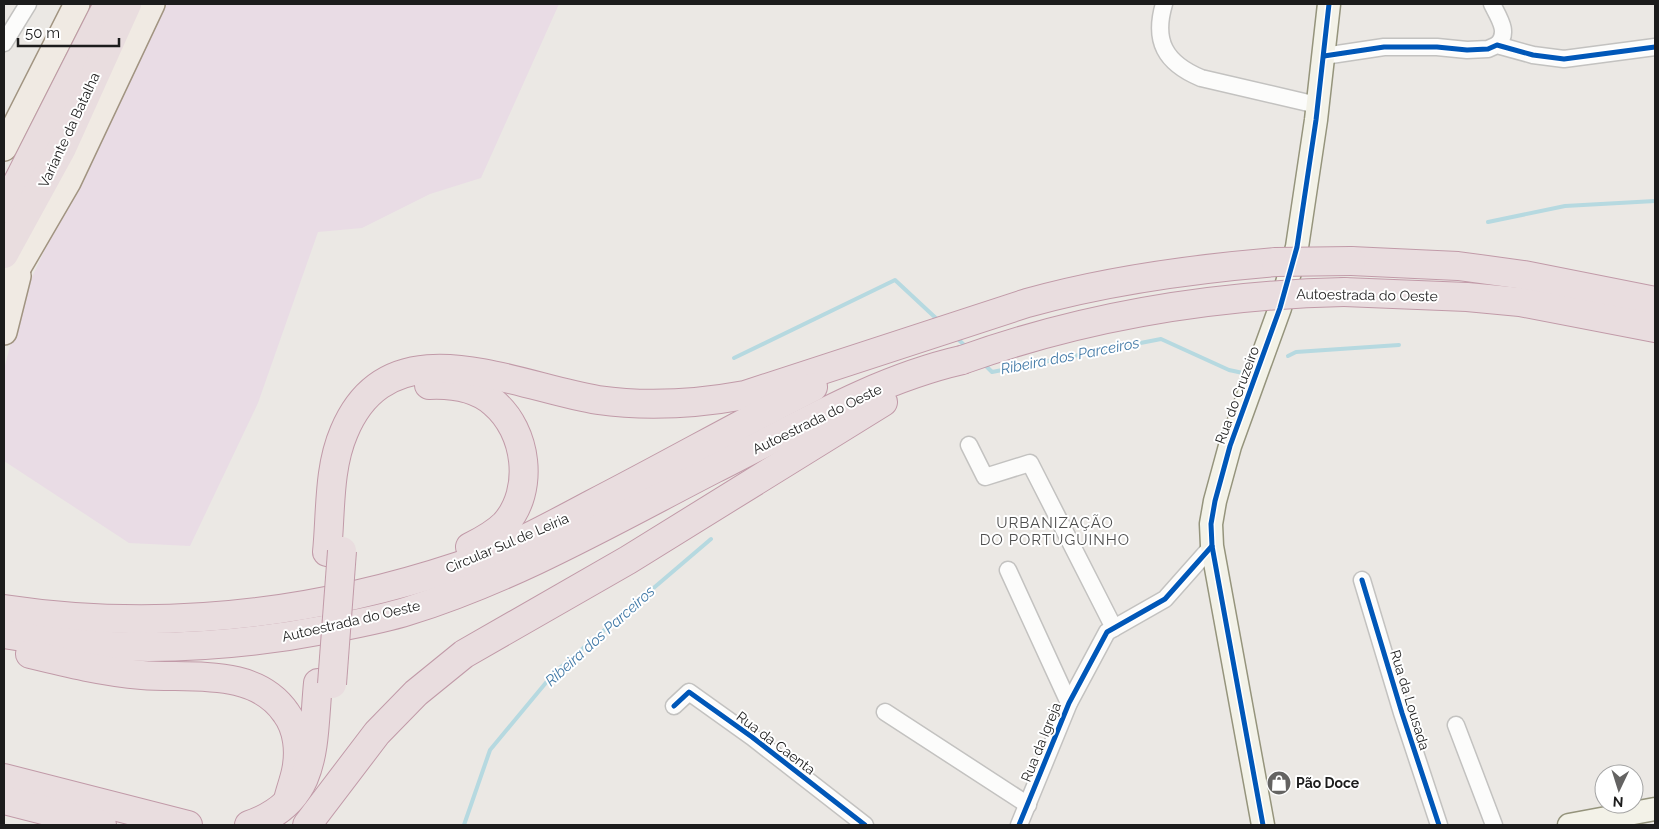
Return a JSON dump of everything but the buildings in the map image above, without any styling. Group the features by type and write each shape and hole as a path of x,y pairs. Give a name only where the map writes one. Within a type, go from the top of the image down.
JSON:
{"highway":[{"name":"Variante da Batalha","path":"4,209 108,4"},
{"name":"Variante da Batalha","path":"12,261 127,4"},
{"path":"291,813 309,765 325,683 335,552 336,460 344,431 354,412 377,388 413,370 439,368 468,370 560,393 598,400 677,404 745,394 1027,303 1121,281 1227,266 1276,262 1351,261 1458,266 1524,275 1655,301"},
{"name":"Autoestrada do Oeste","path":"4,634 68,644 114,648 216,646 301,634 407,611 474,587 574,541 794,429 962,360 1003,345 1062,329 1168,307 1267,295 1344,292 1467,297 1520,302 1655,328"},
{"name":"Circular Sul de Leiria","path":"4,609 40,615 108,620 158,621 227,616 296,607 460,566 548,527 885,350"},
{"path":"335,552 356,440 370,417 387,400 412,388 443,384 476,392 494,402 516,432 523,463 520,492 505,523 492,535 430,564 421,577"},
{"path":"307,825 377,733 416,693 464,654 628,560 899,386"},
{"path":"4,648 115,672 229,679 256,687 275,698 294,727 297,761 291,813"},
{"path":"7,783 102,825"},
{"path":"7,783 188,825"},
{"path":"249,825 269,817 291,813"}],"main road":[{"path":"4,148 77,4"},
{"path":"56,109 64,76 93,4"},
{"path":"4,292 12,261 76,165 152,4"},
{"path":"4,332 12,261"}],"street":[{"path":"4,43 28,4"},
{"path":"1164,4 1159,22 1160,38 1175,63 1187,72 1201,78 1317,106"},
{"name":"Rua do Cruzeiro","path":"1263,825 1212,546 1211,524 1215,501 1230,446 1280,308 1298,247 1324,56 1329,4"},
{"path":"1324,56 1384,47 1429,46 1467,50 1488,49 1497,46 1503,40 1504,33 1492,4"},
{"path":"1497,46 1533,55 1564,59 1655,47"},
{"path":"969,445 985,477 1030,463 1114,628"},
{"name":"Rua da Igreja","path":"1019,825 1069,703 1107,632 1165,599 1212,546"},
{"path":"1008,570 1069,703"},
{"name":"Rua da Lousada","path":"1362,580 1439,825"},
{"name":"Rua da Caenta","path":"674,706 689,692 752,737 865,825"},
{"path":"884,712 1028,805"},
{"path":"1456,725 1494,825"},
{"path":"1569,825 1649,815"}],"shaded area":[{"path":"160,4 559,4 481,178 430,194 362,228 318,232 258,403 190,546 129,543 4,461 4,369 16,324 32,277"}],"waterway":[{"name":"Ribeira dos Parceiros","path":"1488,222 1565,206 1655,201"},
{"name":"Ribeira dos Parceiros","path":"734,358 895,280 939,321"},
{"name":"Ribeira dos Parceiros","path":"955,336 966,347"},
{"name":"Ribeira dos Parceiros","path":"984,364 992,372 1161,339 1229,370 1243,373"},
{"name":"Ribeira dos Parceiros","path":"1288,356 1296,352 1399,345"},
{"name":"Ribeira dos Parceiros","path":"464,825 490,750 554,673 711,539"}],"cycle path":[{"path":"1263,825 1212,546 1211,524 1215,501 1230,446 1280,308 1297,247 1316,120 1329,4"},
{"path":"1324,56 1384,47 1437,47 1467,50 1488,49 1497,45 1533,55 1564,59 1655,47"},
{"path":"1019,825 1069,703 1107,632 1165,599 1212,546"},
{"path":"1362,580 1402,713 1439,825"},
{"path":"674,706 689,692 752,737 865,825"}],"place":[{"name":"Pão Doce","path":"1279,783"}],"district":[{"name":"URBANIZAÇÃO DO PORTUGUINHO","path":"1055,532"}]}
